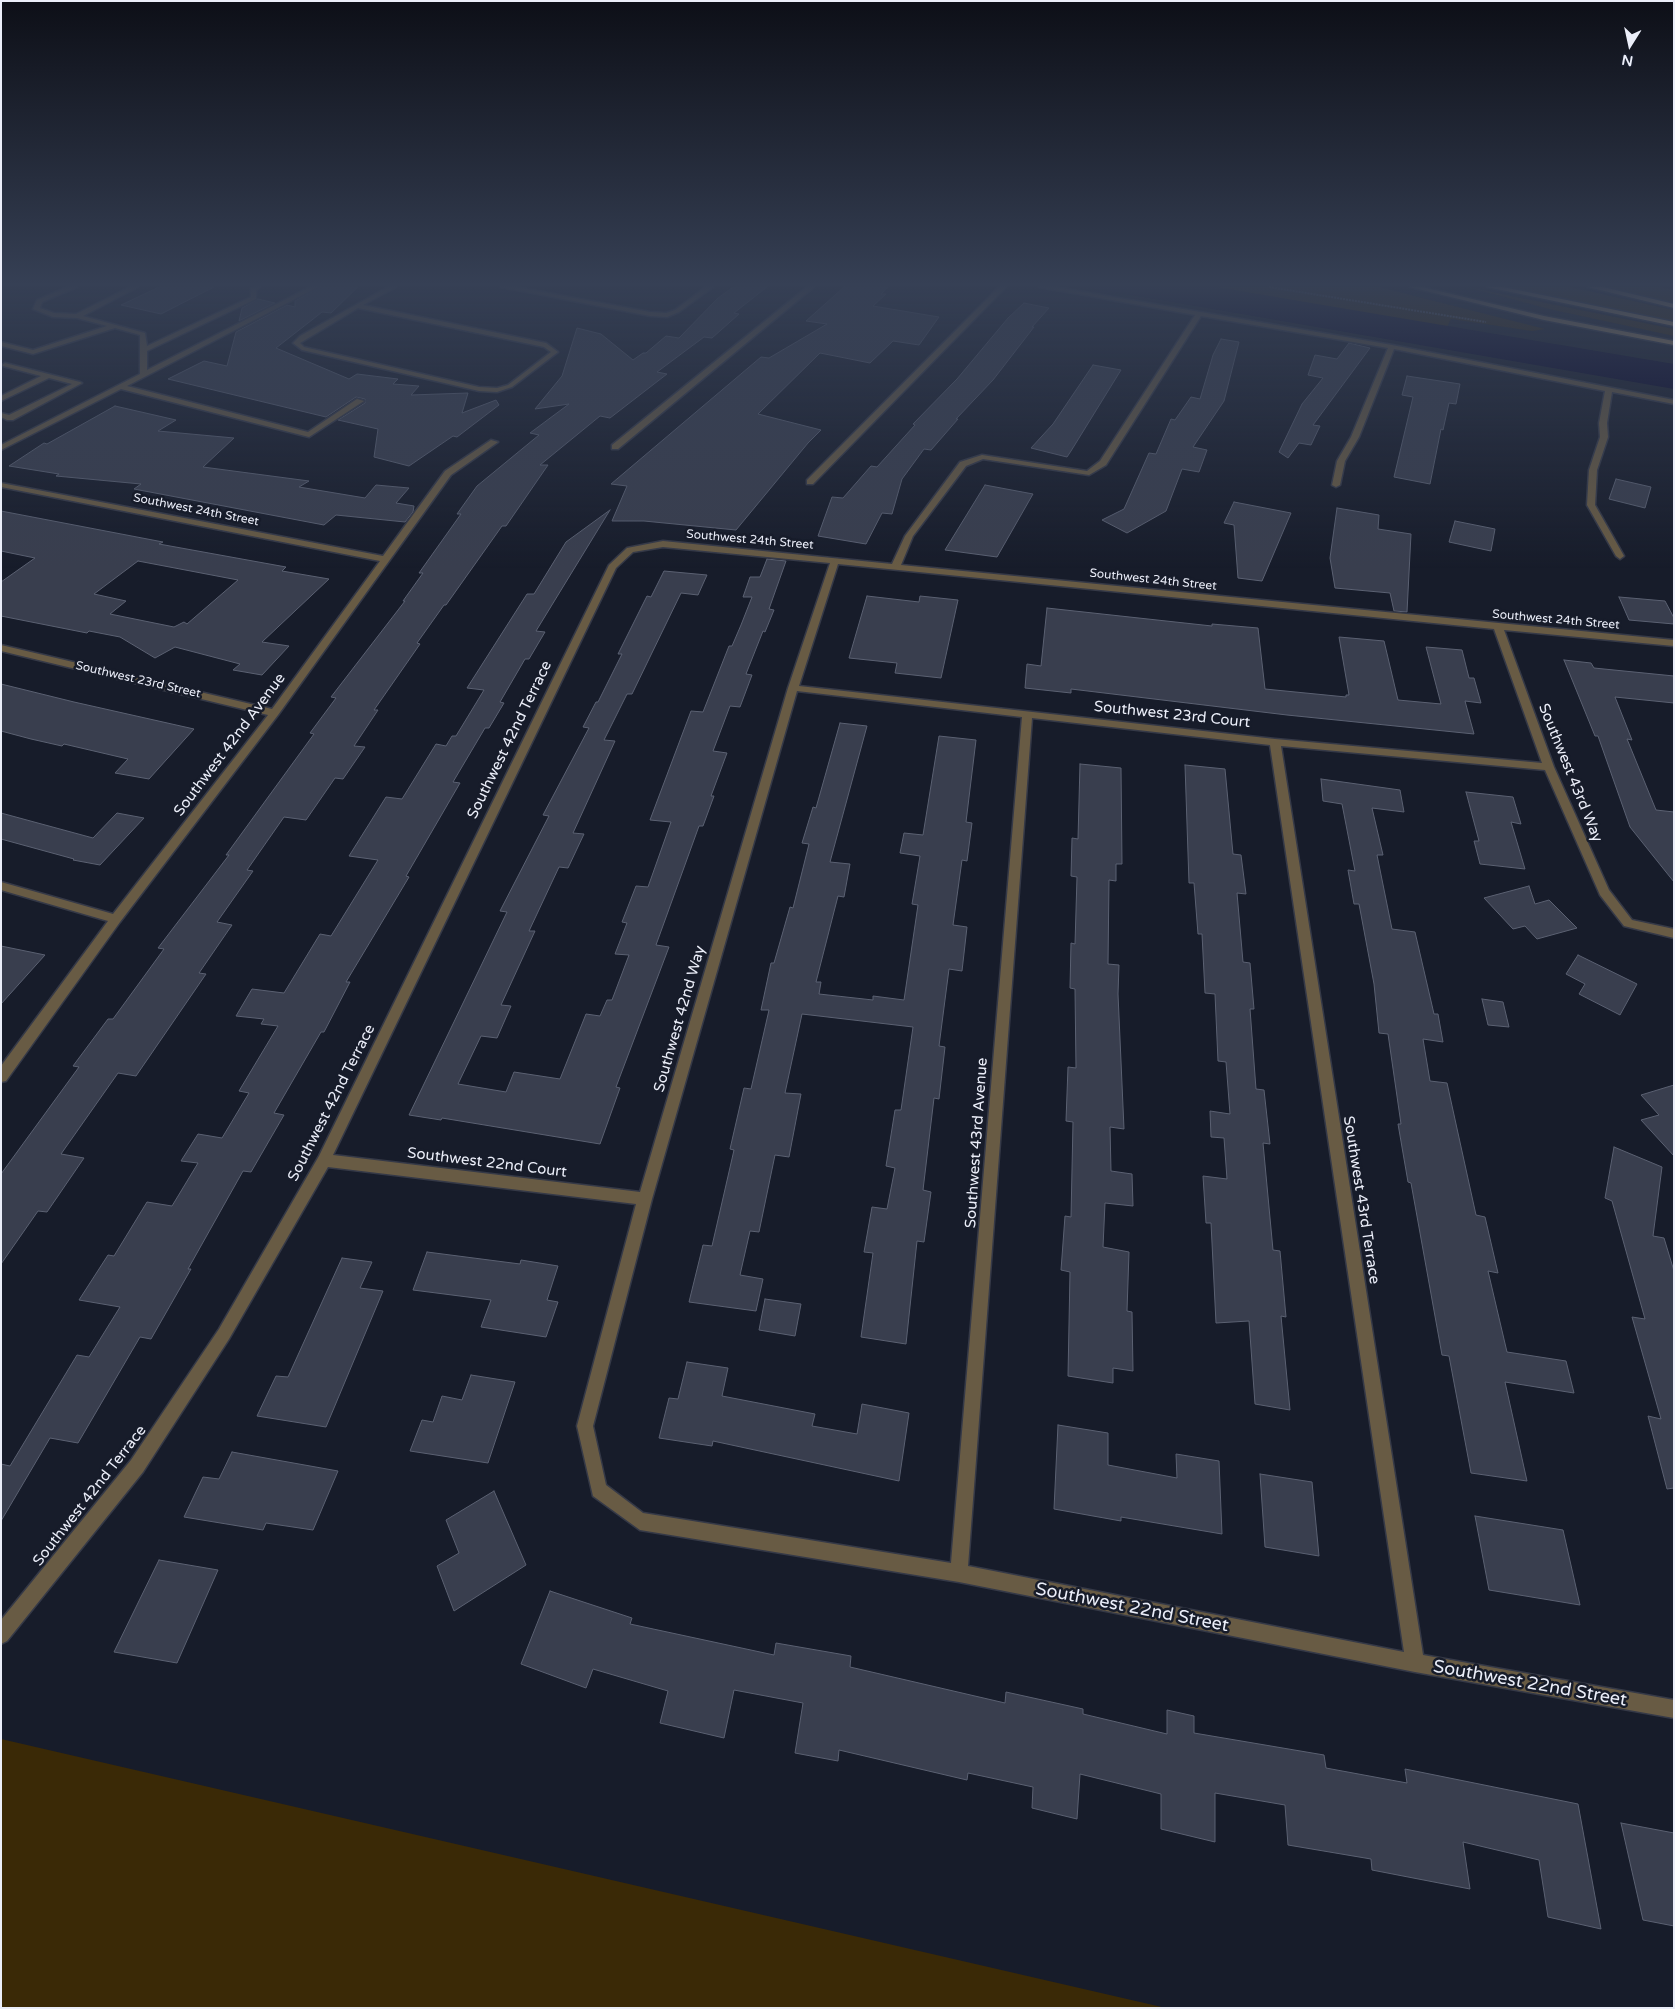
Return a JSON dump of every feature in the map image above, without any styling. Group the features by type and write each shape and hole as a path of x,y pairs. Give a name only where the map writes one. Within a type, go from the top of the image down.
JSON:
{"street":[{"path":"1,398 37,381"},
{"path":"1,415 10,418 78,384 65,381"},
{"path":"1,448 133,381"},
{"path":"440,381 479,390 497,390 510,386 517,381"},
{"path":"615,447 696,381"},
{"path":"810,482 910,381"},
{"path":"896,566 909,536 963,464 982,456 1089,473 1103,463 1156,381"},
{"path":"1336,485 1341,461 1354,438 1378,381"},
{"path":"1566,381 1674,402"},
{"path":"122,387 309,435 360,401"},
{"path":"1609,389 1604,437 1593,470 1591,505 1620,556"},
{"name":"Southwest 42nd Avenue","path":"1,1077 116,919 274,713 448,473 494,442"},
{"name":"Southwest 24th Street","path":"1,485 385,559"},
{"name":"Southwest 24th Street","path":"630,550 663,544 1498,627 1674,642"},
{"name":"Southwest 42nd Terrace","path":"1,1635 138,1466 224,1334 324,1160 612,567 630,550"},
{"name":"Southwest 42nd Way","path":"599,1490 585,1426 645,1199 793,688 835,560"},
{"name":"Southwest 43rd Way","path":"1498,627 1549,767 1604,892 1628,924 1674,934"},
{"name":"Southwest 23rd Street","path":"1,648 274,713"},
{"name":"Southwest 23rd Court","path":"793,688 1275,742 1549,767"},
{"name":"Southwest 43rd Avenue","path":"959,1574 1027,714"},
{"name":"Southwest 43rd Terrace","path":"1275,742 1415,1663"},
{"path":"1,886 116,919"},
{"name":"Southwest 22nd Court","path":"324,1160 645,1199"},
{"name":"Southwest 22nd Street","path":"599,1490 640,1520 959,1574 1415,1663 1674,1710"}],"shaded area":[{"path":"1,1739 1166,2008 1,2008"}],"water":[{"path":"1626,381 1674,381 1674,389"}],"building":[{"path":"175,381 396,381 393,384 419,386 411,395 468,393 462,413 496,400 499,405 457,437 453,436 409,466 374,457 378,429 338,420 365,403 365,399 356,397 326,417"},
{"path":"558,381 658,381 610,418 600,416 540,465 548,465 506,526 502,526 417,643 420,644 374,710 378,710 354,746 365,747 343,779 335,778 306,820 284,817 247,870 253,871 217,922 232,925 199,973 206,974 136,1076 118,1073 61,1154 84,1158 47,1212 38,1211 1,1264 1,1174 79,1067 73,1066 108,1019 113,1019 164,949 158,948 229,855 226,855 314,734 310,733 336,698 331,697 405,601 403,601 423,573 419,573 461,514 457,514 477,486 539,435 530,433 569,404 535,409"},
{"path":"733,381 792,381 758,414 821,430 736,530 644,521 612,521 627,486 611,484"},
{"path":"955,381 992,381 956,419 958,419 931,450 924,449 902,479 892,514 882,513 866,544 818,536 832,497 843,498 871,466 877,467 915,425 913,424"},
{"path":"1082,381 1114,381 1067,457 1031,448 1053,424"},
{"path":"1205,381 1229,381 1224,401 1193,447 1207,450 1199,472 1182,469 1166,511 1127,533 1102,520 1124,509 1149,453 1156,454 1171,419 1175,420 1191,397 1200,399"},
{"path":"1321,381 1346,381 1313,425 1320,426 1311,445 1299,443 1288,458 1279,452 1302,404"},
{"path":"1406,381 1438,381 1460,384 1456,404 1449,403 1443,430 1441,429 1430,484 1394,477 1413,397 1402,395"},
{"path":"115,406 176,420 158,431 234,438 203,467 309,481 299,487 365,498 376,485 409,488 396,503 414,506 413,512 405,522 336,515 324,525 134,489 141,484 56,476 59,474 9,466 44,443 47,444"},
{"path":"1616,479 1651,487 1645,508 1609,499"},
{"path":"985,485 1033,494 997,557 945,550"},
{"path":"1234,502 1291,513 1262,581 1238,578 1234,525 1224,523"},
{"path":"1337,508 1379,515 1378,529 1411,534 1407,612 1394,611 1390,593 1335,588 1330,558"},
{"path":"610,510 536,631 545,632 529,659 525,659 500,702 504,703 489,728 485,728 453,782 460,783 406,876 409,877 346,982 350,982 324,1032 321,1032 274,1113 284,1115 251,1172 243,1171 151,1339 140,1337 78,1443 50,1438 1,1521 1,1464 10,1466 77,1355 89,1357 120,1307 79,1300 108,1255 114,1256 147,1202 172,1206 198,1163 181,1161 198,1134 222,1138 249,1093 239,1091 278,1026 261,1024 264,1019 236,1016 252,989 284,993 320,934 331,936 378,860 349,856 386,797 402,799 436,744 446,746 452,736 456,736 484,690 467,688 527,594 534,594 566,542"},
{"path":"1,511 163,542 159,544 286,567 282,571 329,579 262,642 289,646 262,675 233,670 240,664 175,647 155,658 120,637 89,631 87,633 1,616 1,582 35,558 1,551","holes":["138,561 238,580 187,624 184,622 174,627 110,614 126,601 94,594"]},
{"path":"1455,521 1495,529 1491,551 1449,542"},
{"path":"767,559 786,561 769,609 774,610 765,632 763,631 746,674 752,675 740,707 730,706 713,751 727,753 711,796 714,796 703,826 699,826 656,945 669,947 616,1087 620,1088 600,1144 442,1118 441,1120 409,1115 507,912 500,911 549,816 543,815 589,728 583,727 622,654 618,654 647,596 651,597 664,571 707,575 698,595 681,593 632,694 627,694 604,740 615,741 573,833 584,834 568,868 559,867 529,931 535,931 501,1005 511,1006 497,1038 481,1036 458,1084 506,1092 514,1072 560,1079 586,1014 600,1016 607,1000 612,1000 629,955 615,954 627,923 622,922 636,886 648,887 671,822 650,820 691,711 703,712 729,646 732,646 741,625 752,597 743,597 750,577 760,577"},
{"path":"867,596 919,602 920,596 958,600 941,678 895,673 897,663 849,658"},
{"path":"1619,597 1665,601 1674,618 1674,624 1629,620"},
{"path":"1047,608 1212,626 1212,624 1258,628 1265,689 1346,697 1346,695 1349,695 1339,637 1384,641 1398,700 1441,704 1426,647 1462,650 1469,678 1474,678 1481,703 1465,701 1474,734 1287,715 1071,689 1071,693 1025,688 1027,664 1041,666"},
{"path":"1564,660 1591,663 1594,668 1674,676 1674,703 1615,697 1632,740 1627,739 1656,810 1674,812 1674,882 1630,827 1598,736 1595,736"},
{"path":"1,684 194,729 149,779 115,773 128,759 64,744 62,746 1,731"},
{"path":"840,723 867,726 830,862 850,864 844,897 838,896 816,982 821,982 819,994 873,1000 873,996 904,1000 918,905 912,904 920,856 900,853 904,833 923,835 939,736 976,740 966,822 972,823 967,861 962,860 953,925 967,927 962,971 949,969 939,1046 945,1047 939,1099 934,1098 923,1190 931,1192 924,1242 917,1241 906,1344 861,1337 873,1253 864,1252 872,1207 887,1209 895,1168 886,1166 895,1110 901,1110 913,1027 802,1014 785,1093 801,1094 789,1157 775,1155 759,1232 750,1231 740,1275 763,1279 756,1311 689,1302 703,1245 712,1246 734,1150 730,1149 744,1088 751,1089 769,1010 761,1010 771,963 774,963 790,907 793,908 809,844 802,843 813,807 816,808"},
{"path":"1080,764 1121,768 1122,864 1116,864 1116,881 1109,880 1108,964 1119,965 1118,994 1124,1129 1110,1127 1111,1171 1132,1174 1133,1206 1105,1203 1103,1247 1129,1252 1127,1311 1132,1312 1133,1371 1113,1368 1113,1383 1068,1376 1070,1272 1061,1270 1065,1216 1071,1217 1073,1122 1066,1121 1068,1067 1076,1068 1075,989 1070,988 1071,943 1075,944 1077,877 1071,876 1072,838 1078,839"},
{"path":"1185,765 1225,769 1233,854 1241,855 1246,894 1237,893 1243,962 1250,963 1254,1009 1250,1009 1256,1089 1264,1090 1270,1144 1263,1143 1273,1250 1280,1251 1286,1317 1281,1316 1290,1410 1255,1404 1249,1321 1216,1323 1211,1223 1206,1223 1203,1176 1227,1179 1224,1138 1211,1137 1210,1111 1230,1114 1226,1062 1218,1061 1215,994 1205,993 1202,934 1198,934 1194,883 1189,883"},
{"path":"1321,779 1400,790 1404,812 1372,808 1383,855 1377,855 1392,929 1415,932 1434,1014 1438,1014 1443,1042 1423,1039 1430,1081 1447,1083 1476,1215 1485,1217 1498,1273 1488,1271 1507,1352 1566,1361 1574,1393 1505,1382 1527,1481 1471,1473 1449,1356 1442,1355 1411,1183 1408,1182 1398,1124 1401,1124 1388,1034 1379,1033 1374,984 1359,904 1354,904 1348,870 1355,871 1342,804 1323,801"},
{"path":"1466,792 1513,797 1521,824 1511,822 1525,869 1480,864 1474,841 1479,841"},
{"path":"1,813 93,838 117,813 144,818 100,865 73,860 1,839"},
{"path":"1529,886 1535,904 1549,900 1577,928 1537,939 1525,926 1513,929 1484,898"},
{"path":"1,946 45,955 1,1004"},
{"path":"1578,955 1637,984 1620,1015 1579,994 1585,984 1566,974"},
{"path":"1482,999 1503,1002 1509,1027 1488,1025"},
{"path":"1674,1085 1674,1156 1641,1120 1659,1115 1641,1095"},
{"path":"1614,1147 1662,1167 1653,1236 1664,1238 1674,1271 1674,1488 1667,1489 1648,1416 1661,1419 1632,1317 1645,1319 1612,1201 1605,1198"},
{"path":"427,1252 520,1264 521,1260 558,1266 547,1300 558,1302 546,1337 481,1327 491,1300 413,1290"},
{"path":"342,1258 372,1262 360,1288 383,1291 326,1427 257,1416 276,1376 288,1377"},
{"path":"765,1299 801,1304 795,1336 759,1330"},
{"path":"687,1362 728,1368 722,1396 815,1414 812,1426 857,1434 862,1404 909,1413 899,1481 713,1441 712,1446 659,1438 669,1398 678,1399"},
{"path":"471,1375 515,1382 488,1463 410,1451 422,1420 433,1422 442,1396 462,1400"},
{"path":"1058,1425 1108,1433 1108,1465 1177,1478 1176,1454 1219,1461 1222,1534 1121,1517 1121,1521 1054,1509"},
{"path":"232,1452 338,1471 313,1530 266,1523 263,1530 184,1517 203,1477 219,1479"},
{"path":"1260,1474 1312,1482 1319,1556 1265,1547"},
{"path":"494,1491 526,1565 454,1611 437,1566 459,1553 446,1520"},
{"path":"1475,1516 1563,1530 1580,1605 1489,1590"},
{"path":"159,1560 218,1570 177,1663 114,1652"},
{"path":"550,1591 632,1618 630,1624 774,1655 776,1643 851,1656 850,1667 1005,1703 1006,1692 1083,1709 1083,1714 1167,1734 1167,1710 1194,1716 1194,1733 1324,1755 1326,1768 1407,1783 1405,1769 1578,1804 1601,1929 1548,1917 1539,1860 1463,1842 1470,1889 1372,1870 1371,1859 1288,1845 1285,1805 1215,1793 1215,1842 1161,1829 1161,1794 1080,1774 1077,1819 1032,1808 1033,1787 968,1773 967,1780 839,1750 838,1761 795,1753 803,1703 734,1690 724,1738 660,1723 668,1691 593,1669 586,1688 521,1664"},
{"path":"1621,1823 1674,1833 1674,1926 1643,1920"}]}
